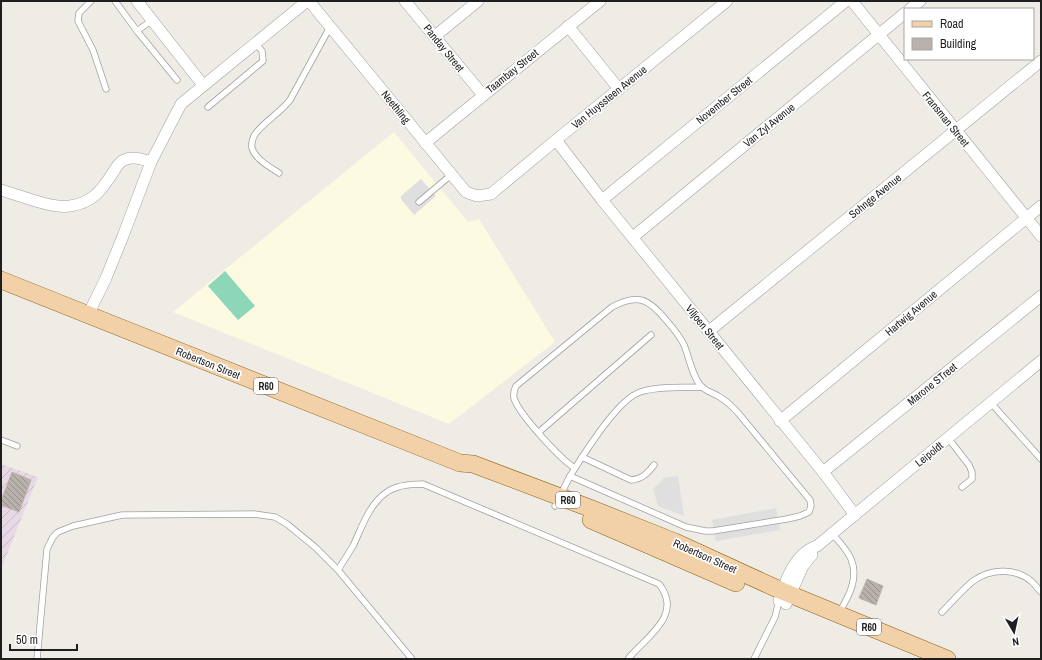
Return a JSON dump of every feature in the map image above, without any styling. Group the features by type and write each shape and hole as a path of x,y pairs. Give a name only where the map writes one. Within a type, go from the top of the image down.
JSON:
{"main road":[{"name":"Robertson Street","path":"1,280 460,463 473,464 557,501 675,542 783,602 924,659"},
{"name":"Robertson Street","path":"783,602 838,614 947,659"}],"street":[{"path":"137,1 203,85"},
{"path":"88,314 106,278 151,162 181,104 308,1"},
{"name":"Neethling","path":"308,1 466,192 470,195 477,196 491,194"},
{"name":"Panday Street","path":"405,1 483,95"},
{"path":"435,36 478,1"},
{"name":"Taambay Street","path":"425,143 600,1"},
{"name":"Van Huyssteen Avenue","path":"491,194 728,1"},
{"name":"November Street","path":"602,200 846,1"},
{"name":"Fransman Street","path":"852,1 955,131 1041,236"},
{"path":"911,8 920,1"},
{"name":"Van Zyl Avenue","path":"633,237 904,14"},
{"path":"568,26 619,89"},
{"name":"Sohnge Avenue","path":"709,331 1041,60"},
{"name":"Viljoen Street","path":"556,140 602,200 780,421 823,472 855,515"},
{"path":"1,190 48,204 69,207 85,202 97,195 117,165 122,161 137,158 151,162"},
{"name":"Hartwig Avenue","path":"780,421 1041,206"},
{"name":"Marone STreet","path":"823,472 1041,296"},
{"name":"Leipoldt","path":"783,602 803,566 817,546 1041,361"}],"lane":[{"path":"91,1 79,13 78,21 93,50 106,89"},
{"path":"115,1 177,80"},
{"path":"138,31 152,20"},
{"path":"280,173 262,161 255,153 251,147 252,140 256,133 290,100 330,27"},
{"path":"208,107 263,61 262,51 255,43"},
{"path":"419,202 451,175"},
{"path":"570,476 686,527 705,531 713,531 800,516 809,512 811,506 810,500 729,403 702,387 692,370 684,344 662,315 651,304 643,300 633,299 622,301 612,307 516,386 513,396 520,410 561,458 575,468"},
{"path":"539,432 651,335"},
{"path":"557,501 582,457 614,412 627,400 639,393 657,389 702,387"},
{"path":"991,403 1041,459"},
{"path":"948,438 969,465 972,472 972,479 962,487"},
{"path":"1,440 17,446"},
{"path":"582,457 631,480 644,476 654,465"},
{"path":"338,570 352,548 372,506 387,491 406,485 423,484 659,584 667,596 667,611 653,634 628,659"},
{"path":"37,659 47,549 53,537 58,532 73,526 122,515 254,514 275,517 287,524 338,570 412,659"},
{"path":"832,533 847,552 854,568 852,588 838,614"},
{"path":"942,612 973,582 987,573 1006,571 1018,573 1031,581 1041,592"},
{"path":"754,659 783,602"}],"shaded area":[{"path":"394,132 468,222 479,219 555,342 449,424 173,312"},
{"path":"421,179 436,196 414,215 401,199 401,196"},
{"path":"1,464 38,477 1,569"},
{"path":"678,476 684,516 658,506 653,489 664,478"},
{"path":"776,508 780,530 716,541 712,520"}],"green space":[{"path":"225,271 255,306 238,320 208,286"}],"building":[{"path":"12,472 31,480 19,512 1,505 1,501"},
{"path":"867,579 883,586 876,605 859,598"}]}
